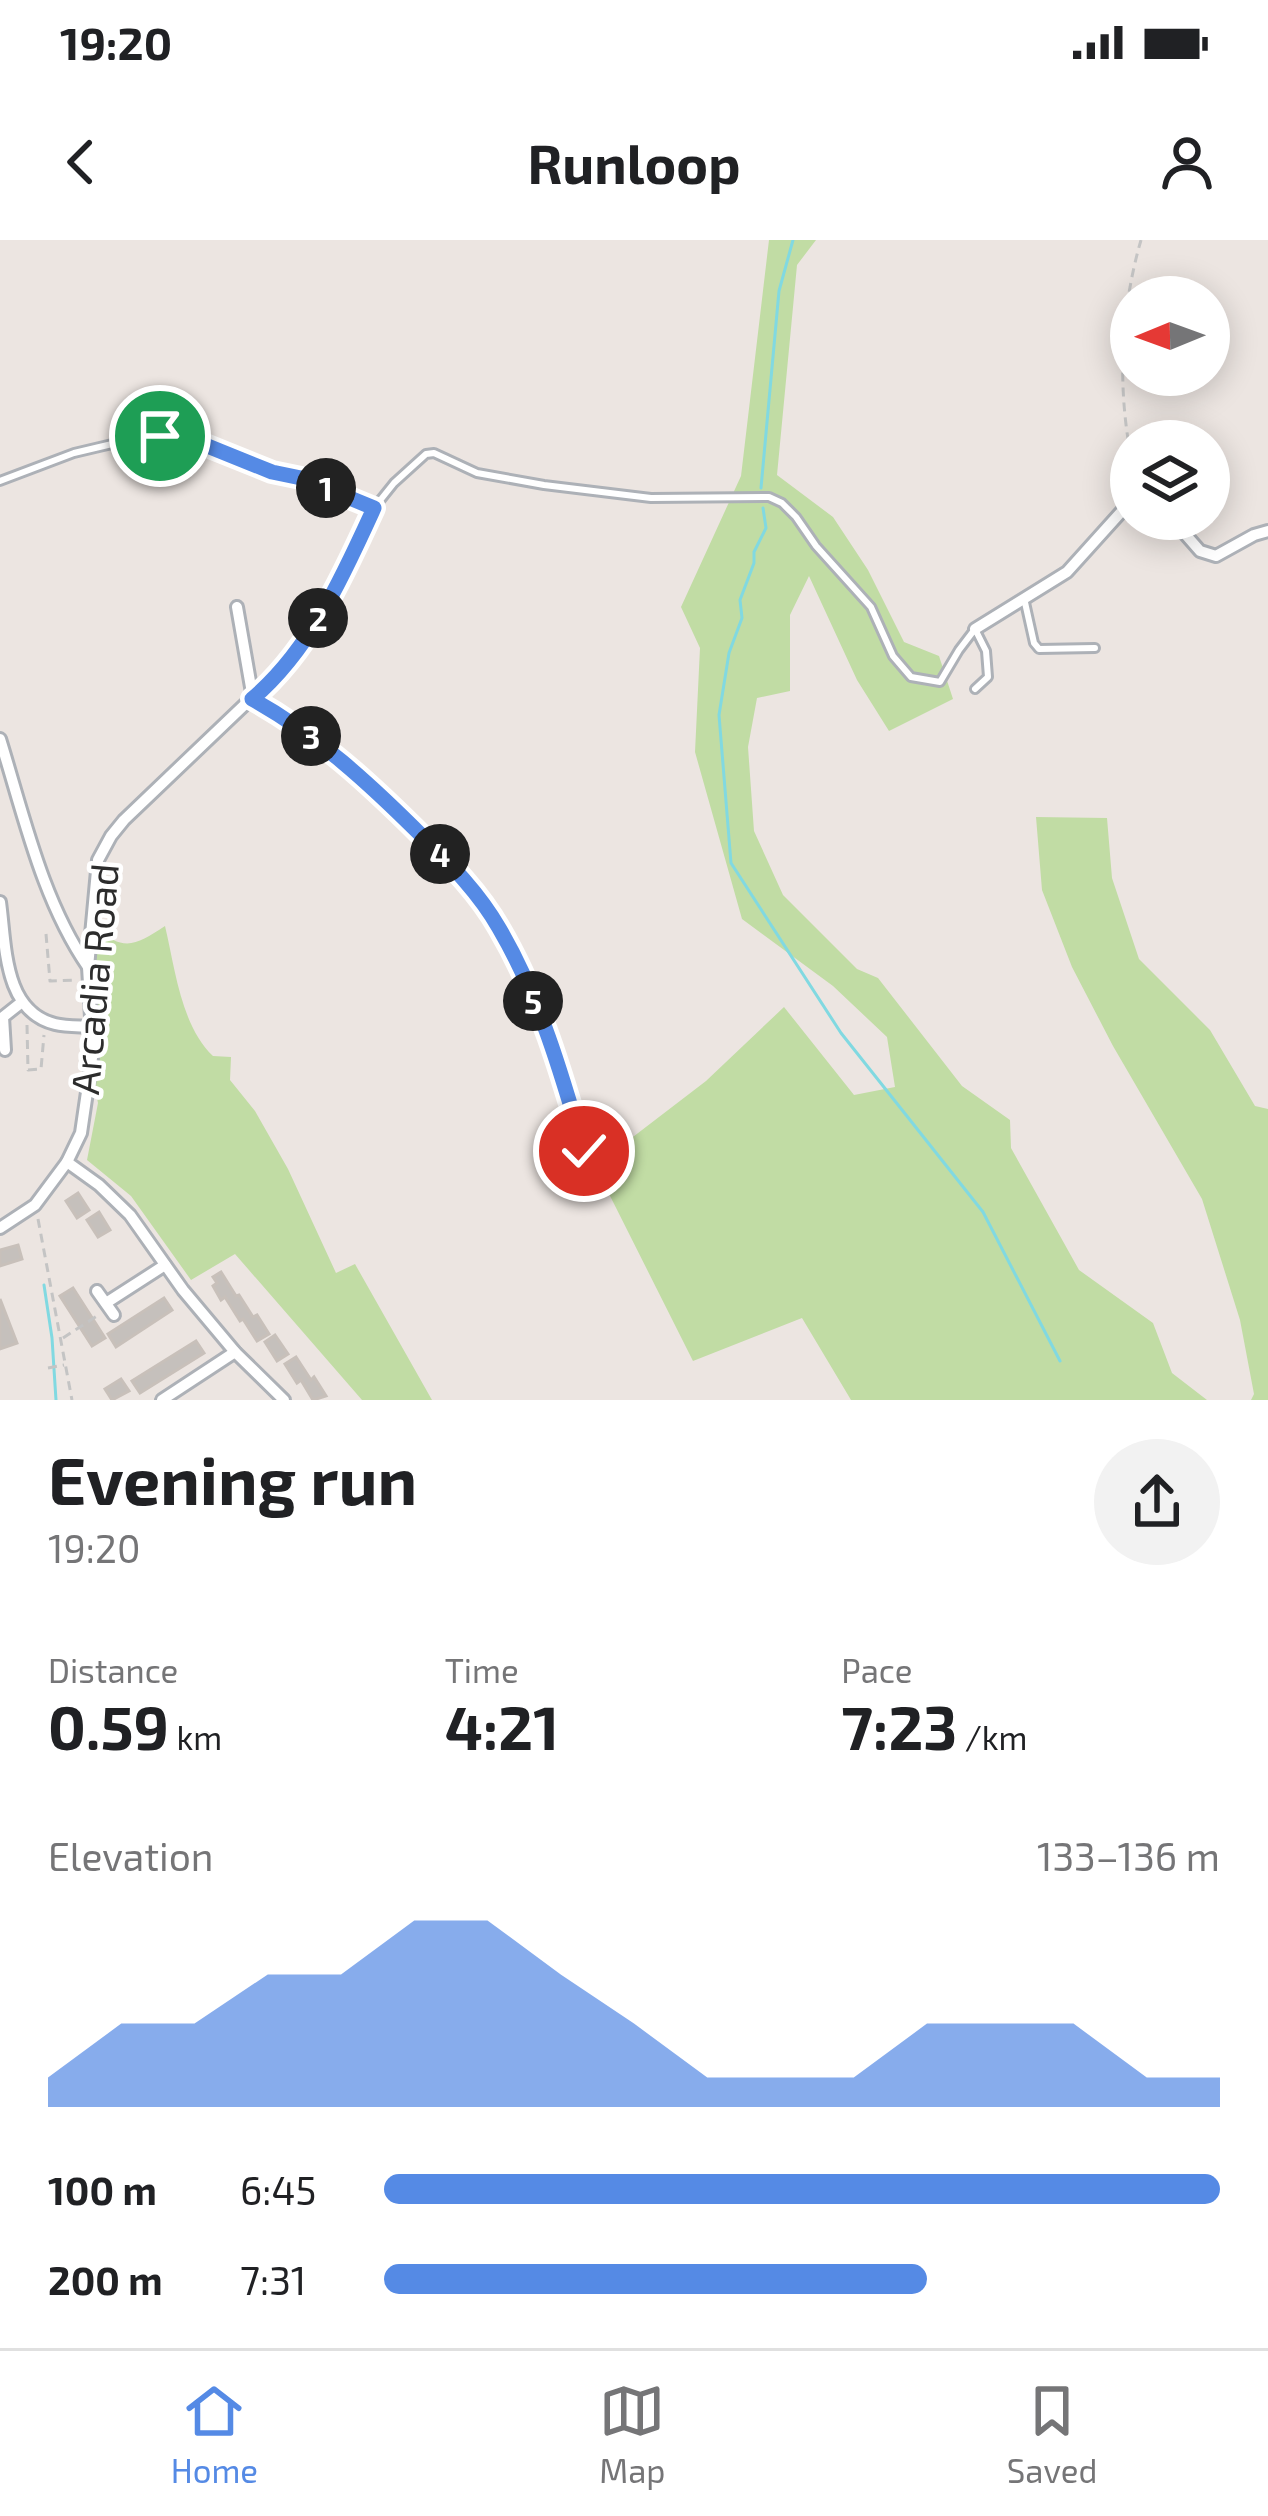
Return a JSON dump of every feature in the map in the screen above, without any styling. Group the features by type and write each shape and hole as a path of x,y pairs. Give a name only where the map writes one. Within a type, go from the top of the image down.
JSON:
{"street":[{"name":"Arcadia Road","path":"0,1228 34,1205 67,1162 82,1132 94,1051 88,973 98,860 111,836 299,648 374,508"},
{"path":"975,629 1067,572 1110,524"},
{"path":"1190,540 1200,551 1216,556 1268,532"},
{"path":"237,607 253,698"},
{"path":"0,739 44,879 88,973"},
{"path":"0,902 12,980 26,1007 58,1025 93,1027"},
{"path":"3,1043 3,1017 26,1007"},
{"path":"67,1162 130,1215 235,1352 284,1400"},
{"path":"106,1303 165,1265"},
{"path":"97,1291 114,1316"},
{"path":"162,1400 235,1352"}],"lane":[{"path":"0,481 74,453 146,436 174,436 374,508 426,454 477,473 544,485 651,498 769,497 796,517 871,607 893,656 911,677 940,682 975,629 986,651 988,676 975,689"},
{"path":"1024,598 1039,649 1095,648"}],"path":[{"path":"1126,420 1122,364 1129,292 1141,240"},
{"path":"253,698 296,723 380,794 479,898 526,981 588,1163"},
{"path":"46,934 50,981 88,973"},
{"path":"26,1007 28,1070 41,1070 46,1021"},
{"path":"34,1205 72,1400"},
{"path":"61,1339 104,1312 106,1303"},
{"path":"52,1367 66,1365"}],"green space":[{"path":"769,240 816,240 797,265 777,475 833,517 868,570 904,642 939,656 953,699 889,731 857,680 809,576 790,615 790,691 757,698 748,747 754,831 783,895 857,969 878,978 962,1086 1010,1120 1011,1148 1079,1270 1153,1323 1172,1373 1207,1400 851,1400 802,1318 693,1361 595,1166 706,1081 784,1007 854,1095 895,1087 887,1037 833,986 742,919 695,752 700,648 681,607 741,476"},
{"path":"1036,817 1107,818 1112,878 1139,959 1210,1030 1255,1106 1268,1109 1268,1400 1251,1400 1254,1394 1240,1320 1202,1199 1072,967 1042,890"},
{"path":"165,926 193,1029 213,1056 231,1057 230,1080 255,1111 288,1169 336,1273 355,1264 432,1400 362,1400 235,1254 191,1280 131,1196 87,1160 98,1103 93,1079 98,1027 93,971 96,928 115,941 131,943"}],"building":[{"path":"78,1193 89,1210 77,1218 66,1201"},
{"path":"99,1212 110,1230 98,1237 87,1220"},
{"path":"18,1245 22,1259 0,1266 0,1250"},
{"path":"221,1272 269,1334 257,1341 225,1297 221,1300 213,1277"},
{"path":"73,1288 105,1338 92,1346 60,1296"},
{"path":"164,1298 172,1310 116,1347 108,1334"},
{"path":"0,1299 17,1343 0,1349"},
{"path":"275,1335 288,1354 277,1361 265,1342"},
{"path":"196,1341 204,1353 140,1393 132,1381"},
{"path":"296,1357 326,1396 313,1400 301,1380 297,1383 285,1364"},
{"path":"121,1379 129,1391 112,1400 105,1389"}],"waterway":[{"path":"761,488 779,291 793,240"},
{"path":"763,508 766,528 740,600 742,618 729,653 719,715 731,863 841,1033 983,1212 1060,1361"},
{"path":"44,1285 56,1400"}],"route":[{"path":"160,436 238,456 374,508 299,648 252,699 296,723 380,794 479,898 519,964 562,1076 584,1151"}]}
